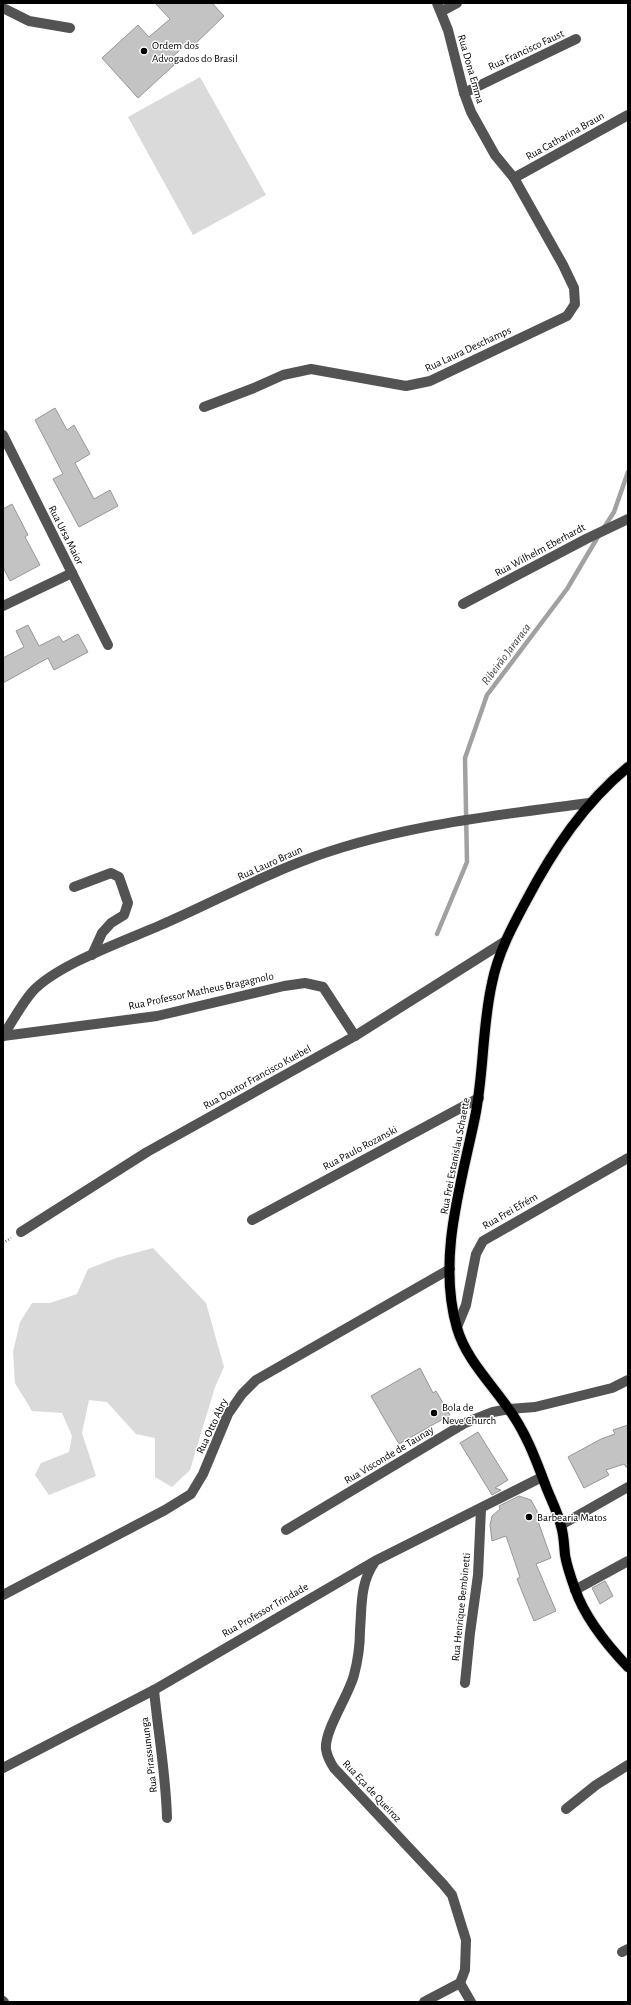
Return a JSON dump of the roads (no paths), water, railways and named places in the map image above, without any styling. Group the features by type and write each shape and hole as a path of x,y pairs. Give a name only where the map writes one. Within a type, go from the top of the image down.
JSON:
{"main road":[{"name":"Rua Frei Estanislau Schaette","path":"628,767 589,803 547,862 504,942 492,981 486,1013 479,1098 455,1209 450,1269 457,1327 462,1344 480,1371 509,1409 527,1438 561,1525 566,1559 575,1590 590,1619 628,1667"}],"street":[{"path":"439,7 457,3"},
{"name":"Rua Dona Emma","path":"439,7 471,112 495,155 514,178"},
{"path":"3,8 29,21 70,28"},
{"name":"Rua Francisco Faust","path":"464,93 576,39"},
{"name":"Rua Catharina Braun","path":"514,178 628,115"},
{"name":"Rua Laura Deschamps","path":"204,407 254,388 283,374 312,369 406,386 430,381 566,316 575,304 574,288 563,265 514,178"},
{"name":"Rua Ursa Maior","path":"3,435 108,645"},
{"name":"Rua Wilhelm Eberhardt","path":"463,604 586,539 628,519"},
{"path":"3,606 72,573"},
{"name":"Rua Lauro Braun","path":"3,1036 32,992 54,974 92,955 169,922 300,862 361,842 428,827 490,816 589,803"},
{"path":"74,887 111,873 119,876 128,903 124,915 111,923 102,933 92,955"},
{"name":"Rua Doutor Francisco Kuebel","path":"21,1232 147,1152 355,1036 504,942"},
{"name":"Rua Professor Matheus Bragagnolo","path":"3,1036 157,1016 284,986 305,983 322,988 355,1036"},
{"name":"Rua Paulo Rozanski","path":"252,1220 479,1098"},
{"name":"Rua Frei Efrém","path":"457,1327 466,1305 476,1254 483,1241 628,1158"},
{"name":"Rua Otto Abry","path":"3,1595 165,1510 191,1494 203,1474 228,1414 242,1394 256,1380 450,1269"},
{"name":"Rua Visconde de Taunay","path":"286,1530 465,1423 493,1412 535,1407 612,1388 628,1380"},
{"name":"Rua Professor Trindade","path":"3,1768 154,1690 375,1561 542,1477"},
{"path":"561,1525 628,1487"},
{"name":"Rua Henrique Bembinetti","path":"465,1683 478,1575 481,1509"},
{"name":"Rua Eça de Queiroz","path":"375,1561 365,1580 360,1602 360,1629 354,1677 328,1735 326,1747 328,1758 334,1768 443,1884 452,1896 466,1940 465,1970 460,1983"},
{"path":"575,1590 628,1561"},
{"name":"Rua Pirassununga","path":"154,1690 159,1742 166,1782 167,1818"},
{"path":"566,1809 596,1785 628,1765"},
{"path":"424,2002 460,1983 471,2002"}],"waterway":[{"name":"Ribeirão Jararaca","path":"603,529 614,512 628,472"},
{"name":"Ribeirão Jararaca","path":"437,934 467,862 465,758 487,695 567,589 599,535"}],"place":[{"name":"Ordem dos Advogados do Brasil","path":"144,51"},
{"name":"Bola de Neve Church","path":"434,1413"},
{"name":"Barbearia Matos","path":"529,1517"}]}
